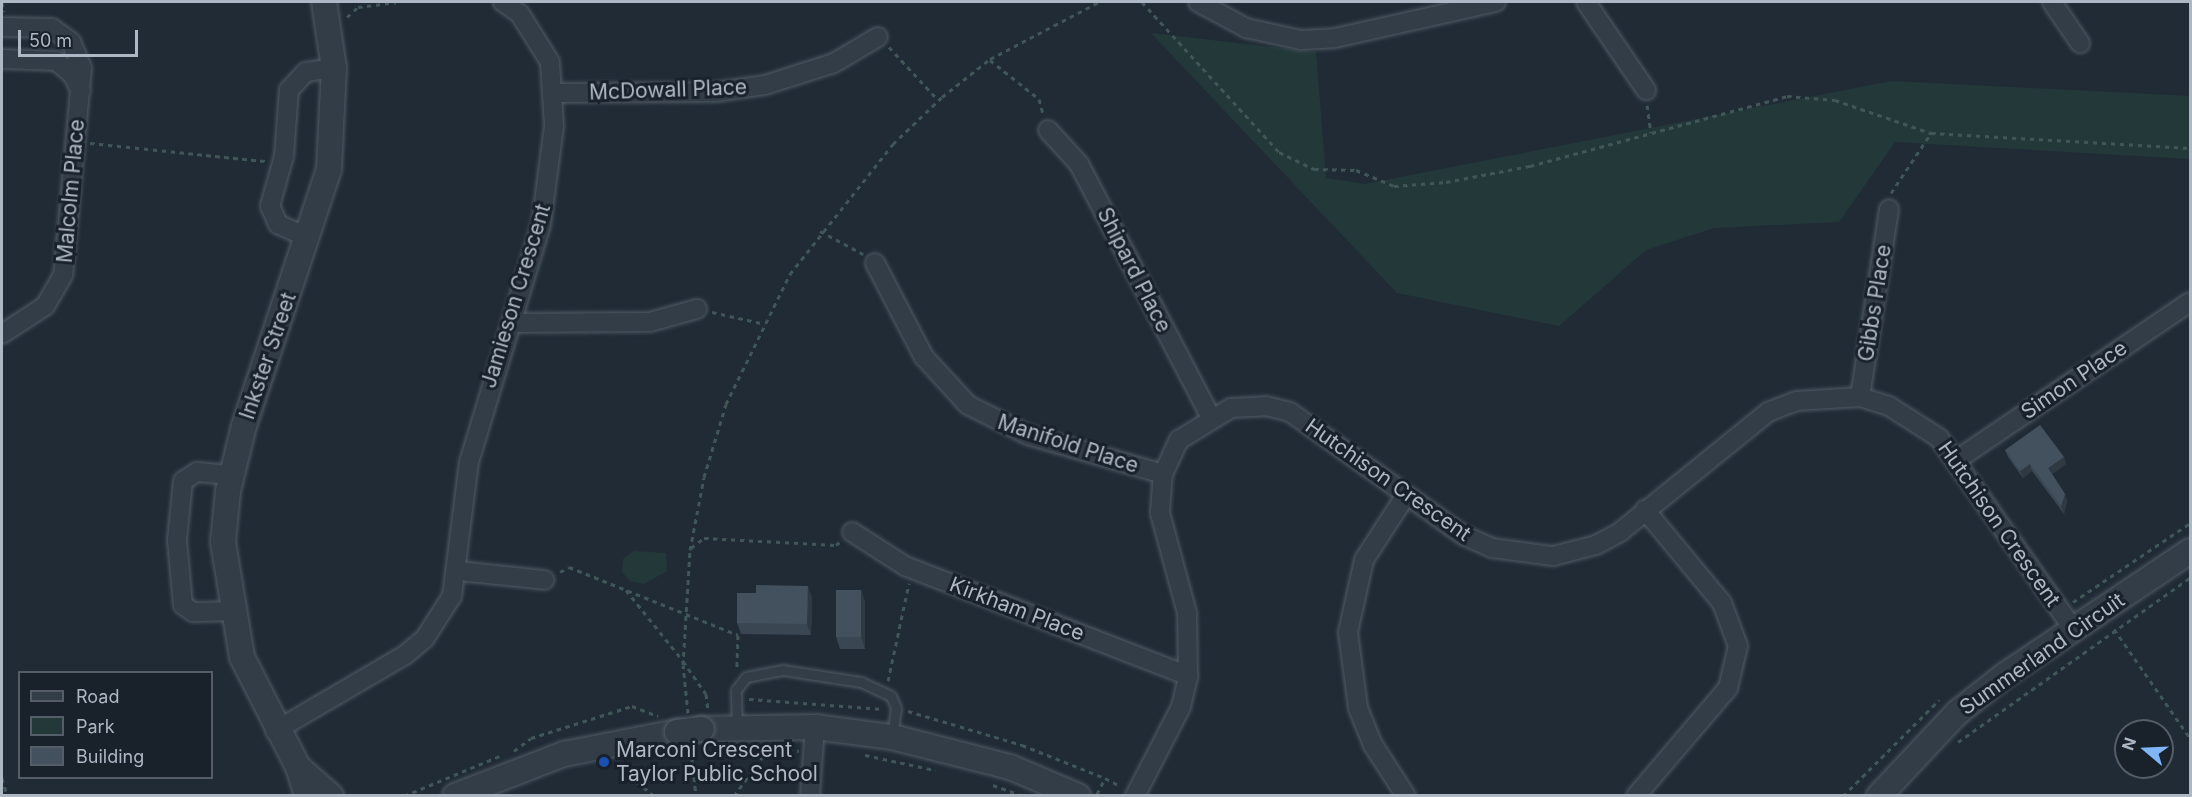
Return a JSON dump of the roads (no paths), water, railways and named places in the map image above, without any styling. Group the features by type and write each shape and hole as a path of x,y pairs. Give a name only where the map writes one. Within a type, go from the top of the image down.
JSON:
{"street":[{"name":"Inkster Street","path":"308,795 298,767 253,687 230,611 223,542 231,475 309,238 329,169 334,68 325,2"},
{"name":"Jamieson Crescent","path":"276,731 425,638 441,619 458,572 469,462 547,193 555,93 542,41 526,8 502,2"},
{"path":"1198,2 1246,28 1300,40 1335,38 1472,4 1496,2"},
{"path":"1586,2 1646,90"},
{"path":"2052,2 2080,44"},
{"name":"Malcolm Place","path":"2,27 52,28 71,42 80,62 81,91 63,276 45,306 2,334"},
{"name":"McDowall Place","path":"555,93 754,87 834,63 878,37"},
{"name":"Malcolm Place","path":"2,59 56,61 72,74 81,91"},
{"path":"309,238 273,217 270,206 281,166 289,90 306,72 334,68"},
{"name":"Shipard Place","path":"1048,130 1079,164 1210,416"},
{"name":"Gibbs Place","path":"1860,397 1889,209"},
{"name":"Manifold Place","path":"875,263 924,357 968,405 1028,435 1163,474"},
{"name":"Simon Place","path":"1958,459 2190,302"},
{"path":"511,323 650,322 698,309"},
{"name":"Hutchison Crescent","path":"1135,795 1176,717 1188,676 1187,613 1160,513 1163,474 1179,440 1210,416 1254,405 1290,412 1463,536 1522,555 1553,556 1596,545 1645,510 1768,412 1796,401 1860,397 1915,420 1958,459 2067,621"},
{"path":"230,611 193,612 183,605 177,540 183,481 197,472 231,475"},
{"path":"1406,495 1364,560 1348,632 1361,717 1406,795"},
{"path":"1636,795 1728,688 1738,646 1722,603 1645,510"},
{"name":"Kirkham Place","path":"852,532 912,569 1188,676"},
{"name":"Summerland Circuit","path":"1879,795 1957,713 2067,621 2101,611 2190,551"},
{"path":"458,572 545,580"},
{"path":"455,795 564,754 689,729 737,726 815,727 892,736 999,764 1078,795"},
{"path":"810,795 815,727"},
{"name":"Inkster Street","path":"298,767 331,795"}],"lane":[{"path":"737,726 736,700 746,677 783,670 861,682 891,696 896,710 892,736"}],"place":[{"name":"Marconi Crescent Taylor Public School","path":"604,762"}]}
